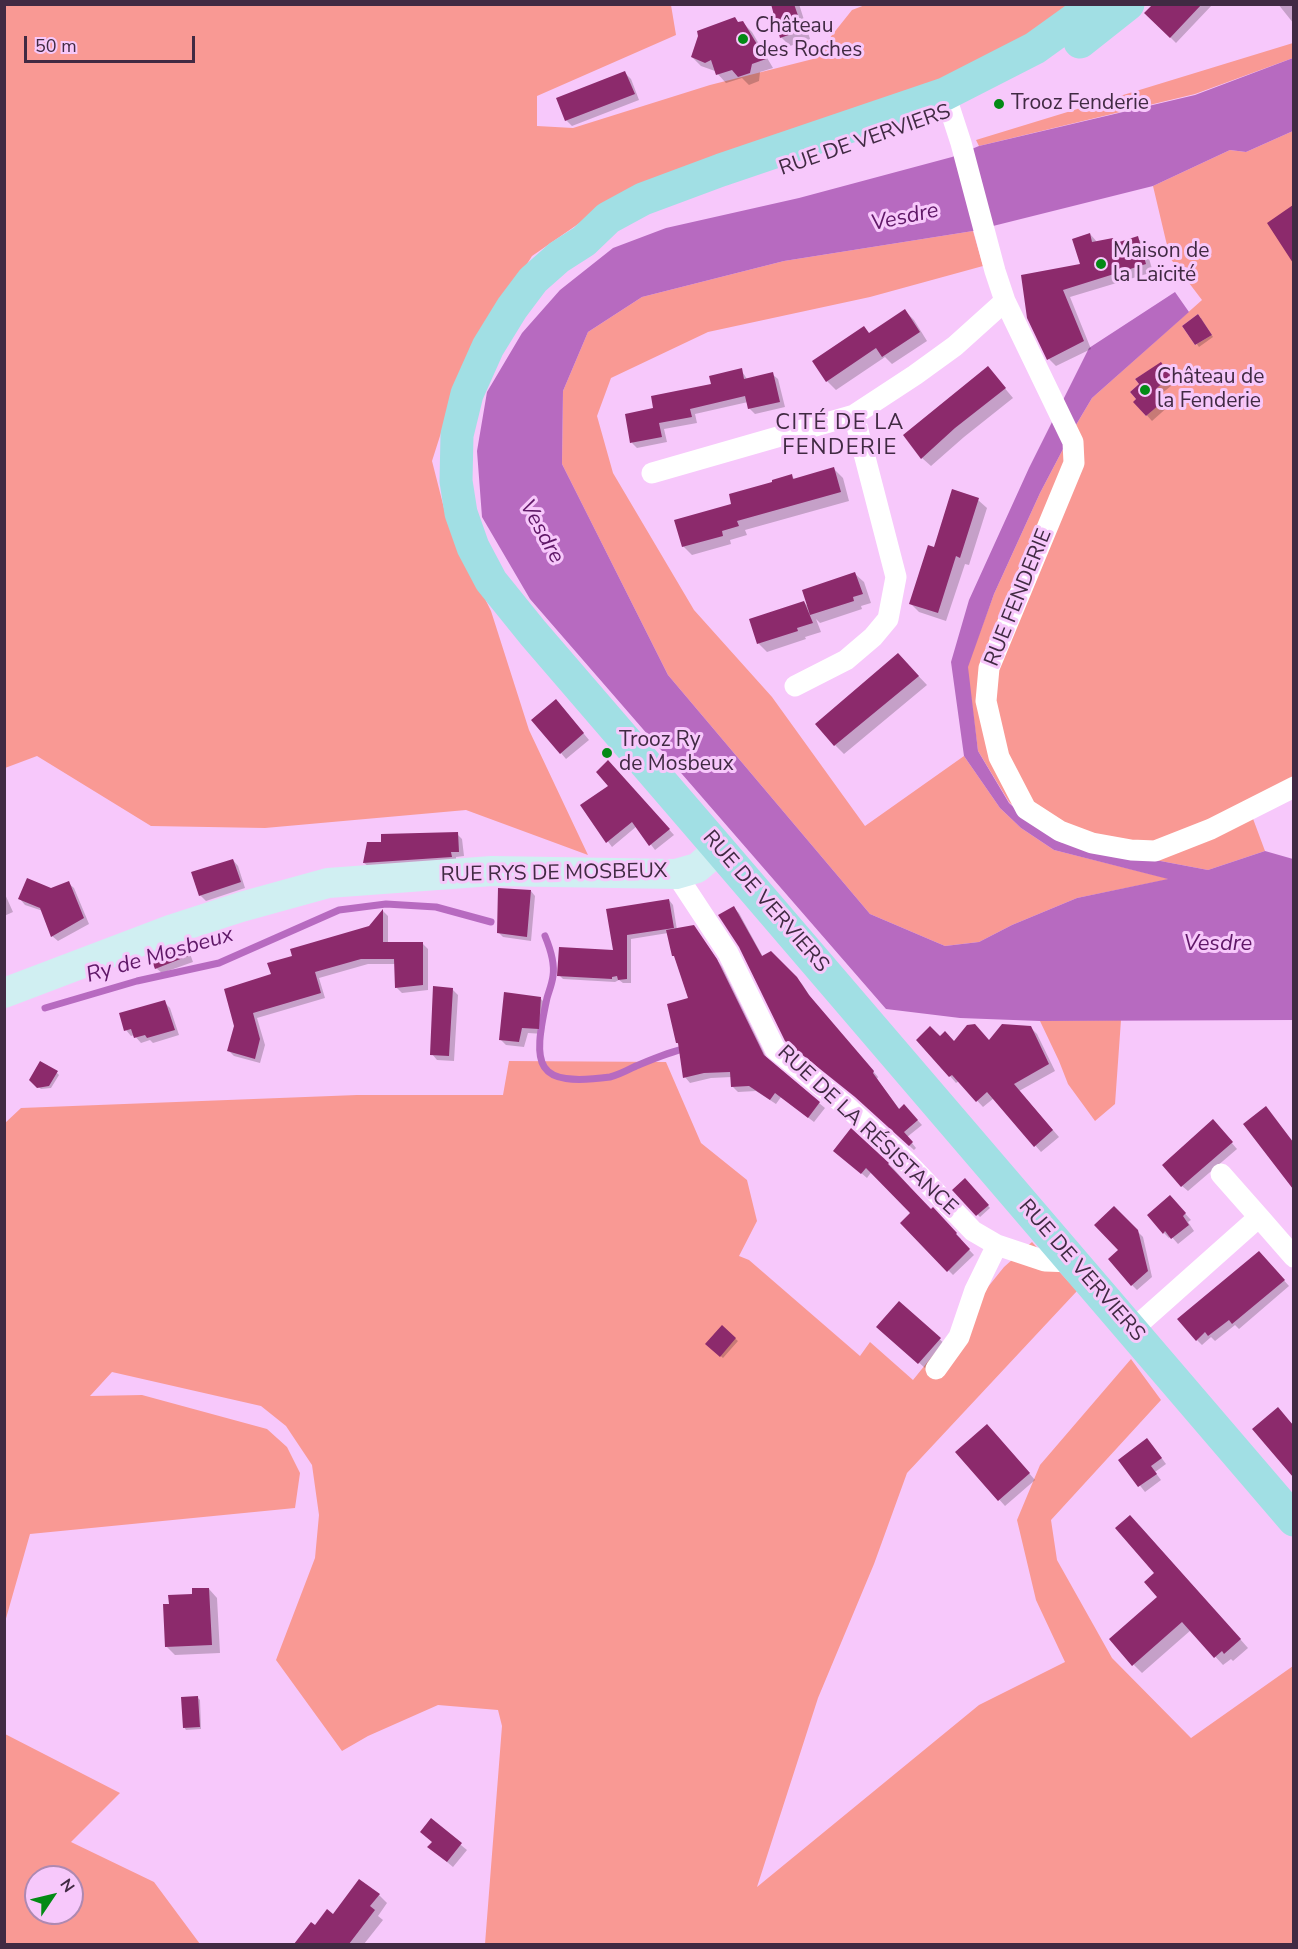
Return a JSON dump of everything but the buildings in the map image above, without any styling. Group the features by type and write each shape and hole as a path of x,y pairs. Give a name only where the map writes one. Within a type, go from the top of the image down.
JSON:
{"main road":[{"name":"RUE DE VERVIERS","path":"952,117 1035,48 1096,4"},
{"name":"RUE DE VERVIERS","path":"1128,4 1092,34 1040,67 952,117 903,130 667,206 584,241 559,257 533,280 512,308 488,347 467,394 457,435 456,481 460,513 473,547 491,581 533,633 1293,1520"},
{"name":"RUE RYS DE MOSBEUX","path":"4,993 170,930 328,884 492,871 676,874 697,868 719,849"}],"street":[{"name":"RUE FENDERIE","path":"952,117 1005,301 1074,442 1074,463 989,668 986,701 999,757 1010,781 1026,809 1059,831 1092,843 1131,850 1155,851 1211,829 1248,808 1293,787"},
{"path":"652,473 854,415 955,346 1005,301"},
{"path":"795,686 846,660 873,637 888,619 896,577 854,415"},
{"name":"RUE DE LA RÉSISTANCE","path":"676,874 728,953 771,1043 846,1106 896,1152 974,1231 997,1245 1045,1261 1073,1262"},
{"path":"1221,1174 1293,1257"},
{"path":"1132,1330 1259,1217"},
{"path":"936,1369 958,1337 975,1290 997,1245"}],"shaded area":[{"path":"4,5 671,5 676,35 537,96 537,126 573,128 710,85 813,59 852,10 865,5 1076,5 952,83 620,195 532,256 462,367 432,461 448,524 491,611 529,730 588,855 466,810 265,828 151,826 37,756 5,768"},
{"path":"1293,43 1293,58 1195,94 979,146 976,140"},
{"path":"1293,131 1294,792 1252,816 1265,851 1208,870 1060,842 1030,822 1009,802 978,751 967,667 994,594 1040,493 1092,398 1202,300 1170,258 1153,186 1230,150 1246,152","holes":["1198,314 1212,335 1195,345 1182,326","1161,363 1171,376 1157,388 1165,399 1146,416 1134,402 1136,399 1130,392 1139,384 1135,379"]},
{"path":"973,231 983,266 870,297 708,332 611,378 597,416 613,473 694,610 772,697 865,826 964,756 1000,808 1021,828 1054,850 1170,879 1077,898 1012,925 979,942 945,946 870,914 668,675 562,464 563,391 588,332 642,297 784,261"},
{"path":"1121,1020 1115,1104 1095,1121 1068,1084 1040,1021"},
{"path":"509,1061 666,1062 701,1143 747,1180 757,1221 739,1256 749,1260 860,1356 870,1342 913,1380 1004,1267 1032,1242 1077,1291 907,1473 874,1564 818,1698 757,1887 979,1705 1065,1662 1036,1600 1017,1520 1040,1465 1131,1359 1161,1400 1051,1520 1057,1560 1112,1658 1191,1738 1293,1666 1293,1944 485,1944 502,1726 498,1710 438,1705 368,1736 342,1751 276,1660 315,1558 319,1515 312,1465 286,1426 261,1406 112,1372 90,1396 142,1395 267,1429 287,1447 300,1473 295,1508 30,1534 5,1622 4,1124 21,1108 357,1095 503,1095"},
{"path":"5,1734 120,1793 71,1842 154,1882 200,1944 5,1944"}],"water":[{"name":"Vesdre","path":"1293,58 1293,131 1246,152 1230,150 1153,186 973,231 784,261 642,297 588,332 563,391 562,464 668,675 870,914 945,946 979,942 1012,925 1077,898 1168,879 1054,850 1021,828 1000,808 964,756 951,662 969,600 1029,468 1089,348 1175,292 1189,312 1092,398 1040,493 994,594 968,667 978,751 1009,803 1030,822 1060,842 1208,870 1265,851 1293,859 1293,1020 1040,1021 960,1018 886,1009 530,599 482,517 477,451 487,392 522,333 560,290 613,248 666,228 799,198 952,157 979,146 1195,95"}],"waterway":[{"name":"Ry de Mosbeux","path":"45,1008 137,981 219,963 339,910 386,904 436,907 491,922"},
{"name":"Ry de Mosbeux","path":"545,936 552,956 553,971 542,1022 540,1056 544,1067 553,1075 566,1079 610,1077 687,1048"}],"place":[{"name":"Château des Roches","path":"743,39"},
{"name":"Trooz Fenderie","path":"999,104"},
{"name":"Maison de la Laïcité","path":"1101,264"},
{"name":"Château de la Fenderie","path":"1145,390"},
{"name":"Trooz Ry de Mosbeux","path":"607,753"}],"district":[{"name":"CITÉ DE LA FENDERIE","path":"840,437"}]}
